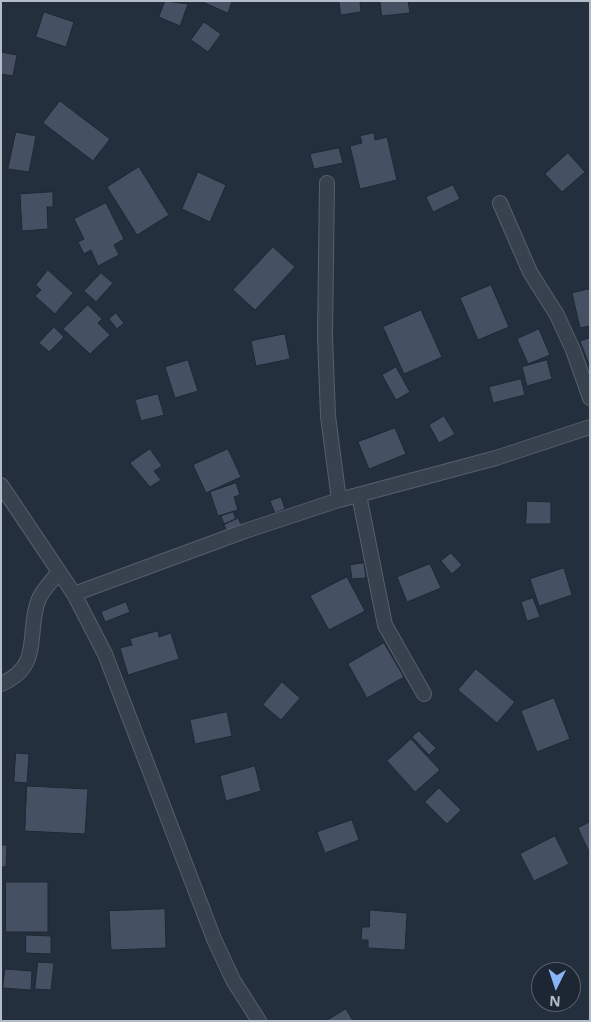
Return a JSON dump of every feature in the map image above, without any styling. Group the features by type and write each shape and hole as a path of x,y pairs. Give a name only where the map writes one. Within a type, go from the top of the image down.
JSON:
{"street":[{"path":"327,183 325,337 328,416 338,500"},
{"path":"500,203 530,272 557,315 569,341 590,398"},
{"path":"74,594 245,531 338,500 496,458 590,427"},
{"path":"1,485 74,594 104,654 214,939 233,980 259,1021"},
{"path":"358,495 385,625 424,694"},
{"path":"1,684 17,676 27,663 32,648 38,601 59,572"}],"building":[{"path":"165,1 188,4 180,26 159,17"},
{"path":"201,1 232,1 228,13"},
{"path":"339,1 360,1 361,12 341,15"},
{"path":"380,1 408,1 410,13 382,16"},
{"path":"44,12 74,22 66,47 36,37"},
{"path":"204,22 221,34 208,52 191,40"},
{"path":"1,52 17,55 13,76 1,74"},
{"path":"60,101 110,139 93,161 43,123"},
{"path":"16,132 36,136 29,172 8,169"},
{"path":"374,133 375,140 387,137 397,180 360,189 350,146 362,143 360,136"},
{"path":"339,148 343,163 314,169 310,154"},
{"path":"568,153 585,172 562,192 545,174"},
{"path":"139,167 169,215 137,235 107,187"},
{"path":"198,172 226,185 210,222 182,209"},
{"path":"453,185 460,199 433,212 426,197"},
{"path":"53,192 53,207 47,207 48,229 22,231 20,194"},
{"path":"106,203 124,239 114,245 119,255 98,266 91,250 84,254 78,242 84,239 74,219"},
{"path":"273,247 295,267 255,310 233,290"},
{"path":"48,270 73,293 55,314 35,296 41,290 36,285"},
{"path":"101,273 113,283 96,302 84,291"},
{"path":"491,285 509,327 478,340 460,298"},
{"path":"590,289 590,326 580,328 572,293"},
{"path":"88,305 102,319 98,323 110,335 90,354 63,329"},
{"path":"421,310 442,357 404,374 383,327"},
{"path":"116,313 124,323 117,329 109,319"},
{"path":"54,327 64,337 49,352 39,343"},
{"path":"539,329 550,355 528,364 517,339"},
{"path":"285,334 290,359 256,366 251,341"},
{"path":"590,338 590,367 580,341"},
{"path":"188,360 198,391 175,398 165,367"},
{"path":"547,360 552,379 527,386 522,367"},
{"path":"396,367 410,392 396,400 382,375"},
{"path":"521,379 525,395 493,403 489,387"},
{"path":"158,394 164,415 141,421 135,400"},
{"path":"444,416 455,434 439,443 429,425"},
{"path":"395,428 406,454 369,469 358,442"},
{"path":"150,449 162,466 154,471 161,480 150,487 130,463"},
{"path":"228,449 241,477 206,493 193,465"},
{"path":"236,483 240,495 234,497 238,510 218,516 210,492"},
{"path":"281,497 285,509 275,513 270,501"},
{"path":"527,501 551,502 551,524 526,524"},
{"path":"233,512 236,519 224,524 221,516"},
{"path":"238,518 242,526 228,533 224,525"},
{"path":"451,553 462,565 452,574 441,561"},
{"path":"364,563 366,578 352,579 350,565"},
{"path":"430,564 441,588 407,602 397,577"},
{"path":"564,568 572,595 539,606 530,579"},
{"path":"347,577 365,611 329,630 310,596"},
{"path":"533,598 540,617 527,621 521,602"},
{"path":"126,602 130,612 105,622 101,612"},
{"path":"158,631 159,637 171,633 179,659 128,675 120,648 132,645 130,639"},
{"path":"384,643 404,677 367,698 348,664"},
{"path":"476,669 515,702 497,723 458,690"},
{"path":"282,682 300,698 281,720 263,705"},
{"path":"554,698 570,739 537,752 521,711"},
{"path":"227,712 232,736 195,744 190,720"},
{"path":"419,731 436,748 429,755 412,737"},
{"path":"411,739 440,770 415,792 387,761"},
{"path":"16,753 29,754 27,783 14,782"},
{"path":"255,766 261,791 226,801 220,776"},
{"path":"27,786 88,789 85,834 25,831"},
{"path":"439,788 461,810 447,824 425,802"},
{"path":"352,820 359,840 325,853 317,832"},
{"path":"590,822 590,849 588,850 578,828"},
{"path":"555,836 569,864 534,881 520,854"},
{"path":"1,845 7,845 6,867 1,867"},
{"path":"6,882 48,882 48,932 6,932"},
{"path":"165,909 166,948 111,950 109,911"},
{"path":"370,910 407,913 405,950 368,948 368,940 361,940 362,927 369,927"},
{"path":"26,935 51,936 51,954 26,953"},
{"path":"38,962 54,963 51,990 35,989"},
{"path":"5,969 32,971 31,990 3,988"},
{"path":"346,1009 353,1021 326,1021"}]}
